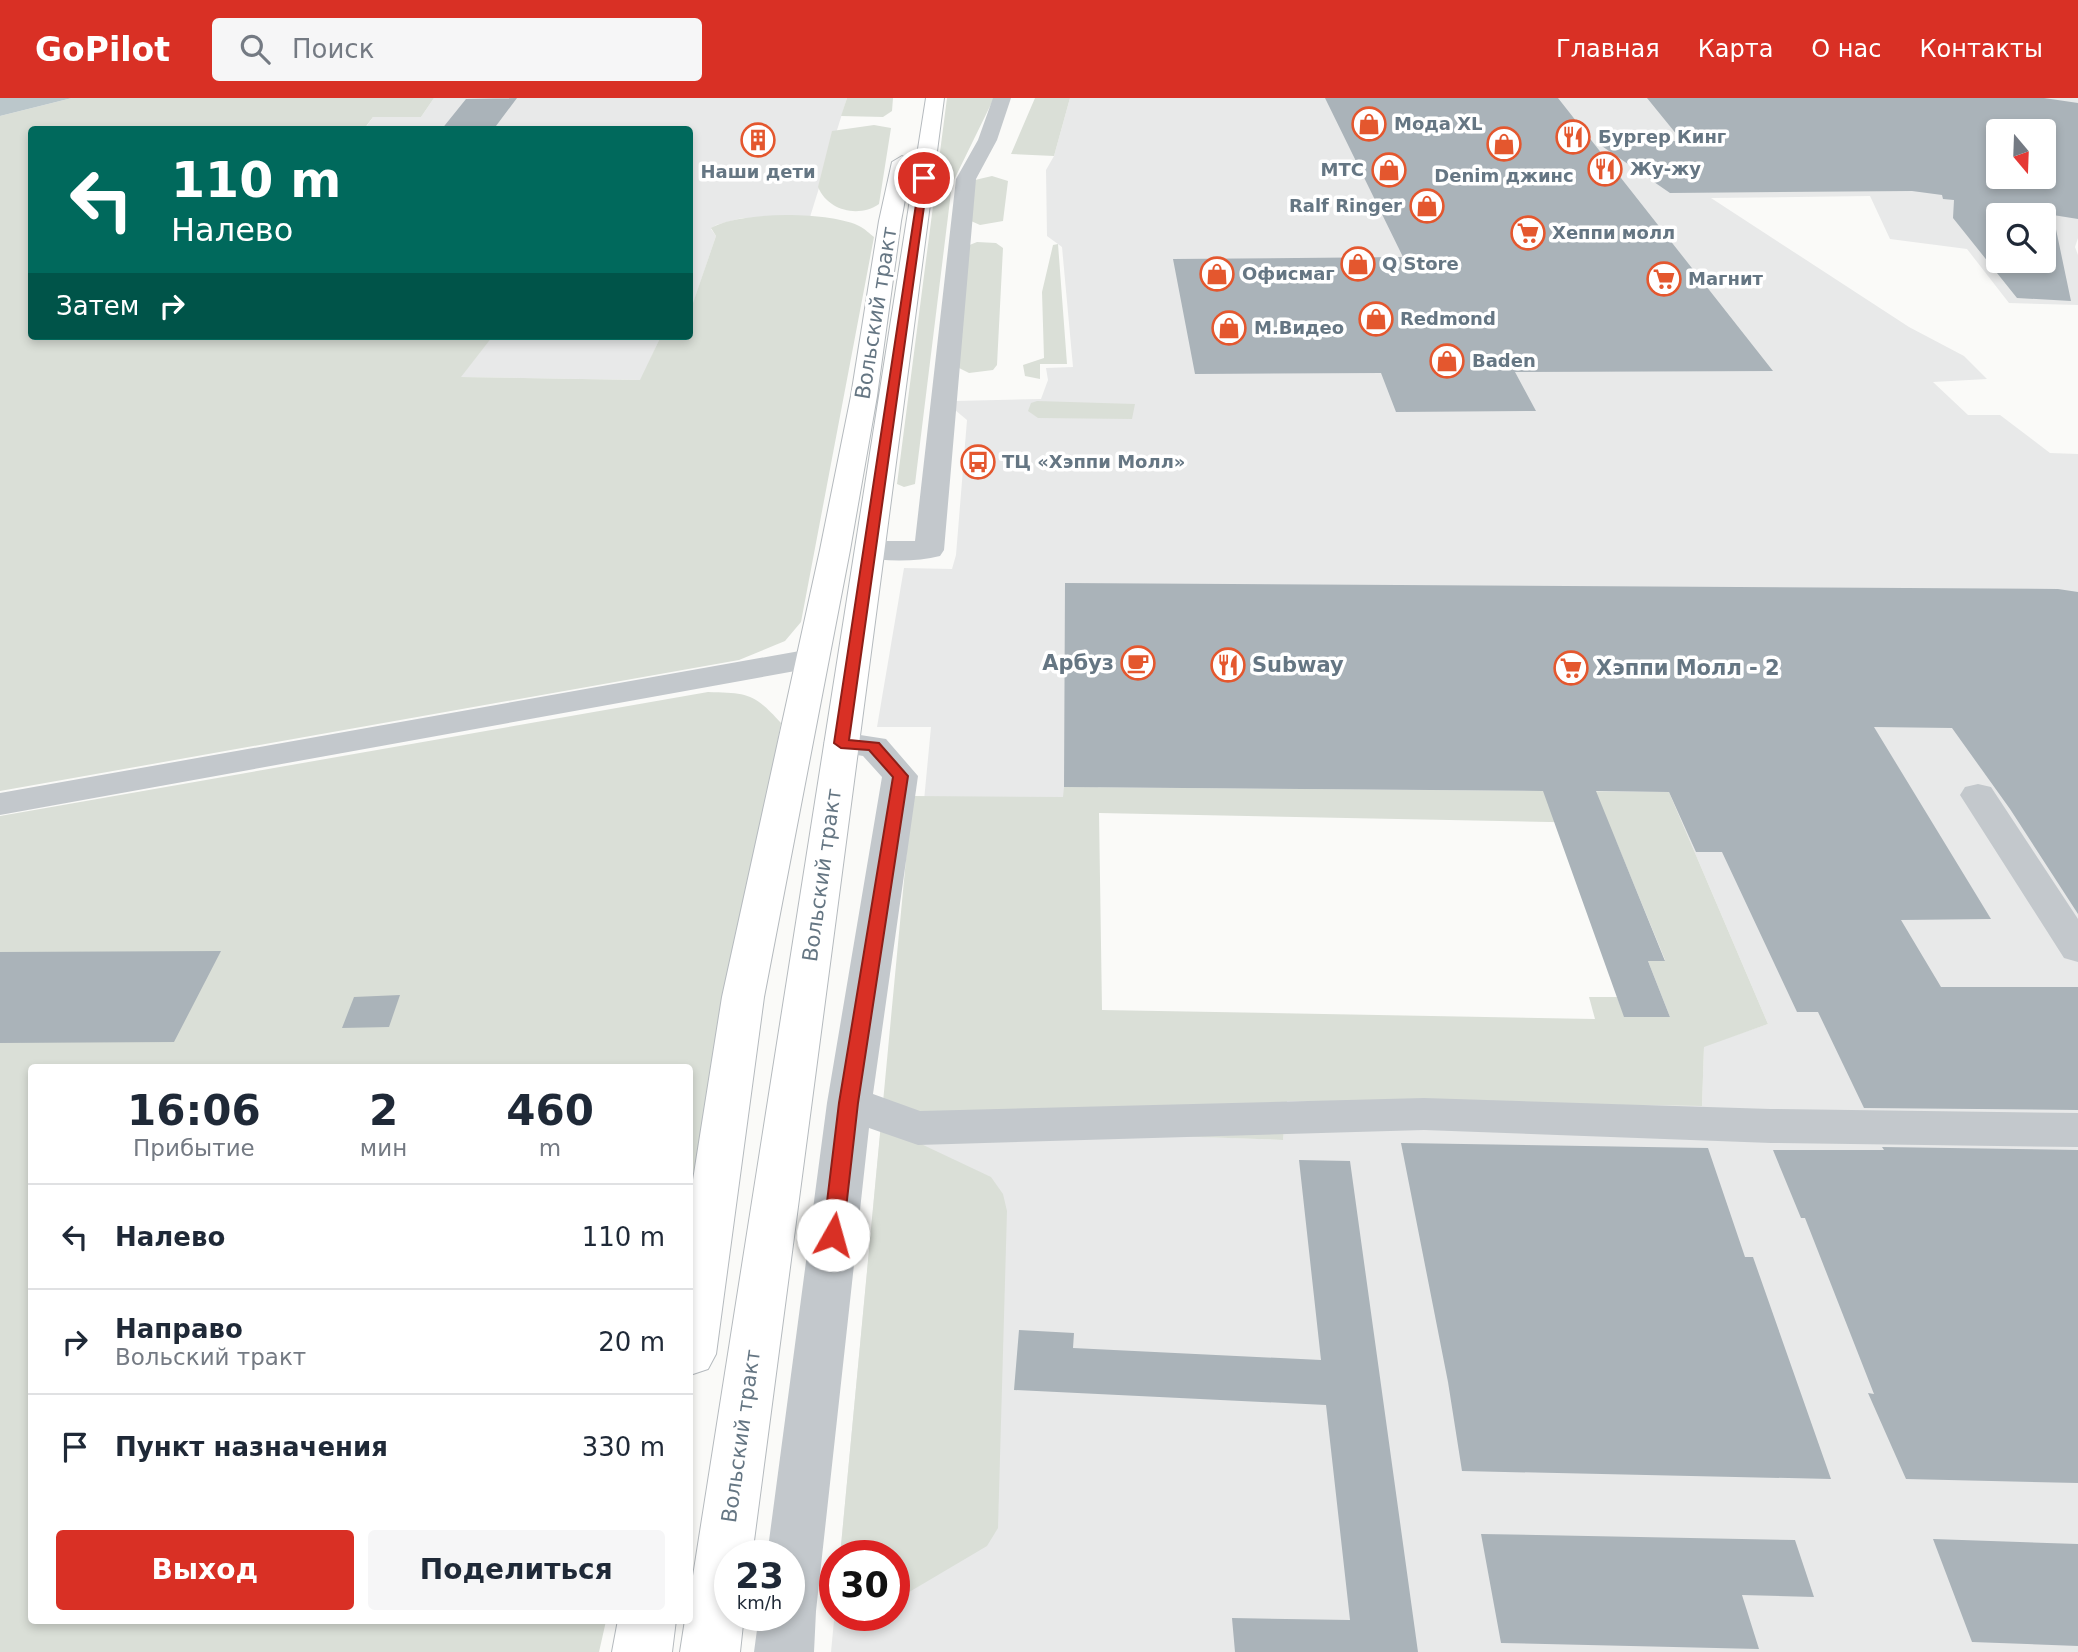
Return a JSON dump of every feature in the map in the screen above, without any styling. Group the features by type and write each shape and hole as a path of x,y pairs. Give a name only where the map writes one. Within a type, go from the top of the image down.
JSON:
{"main road":[{"name":"Вольский тракт","path":"693,1335 743,997 798,740 811,659 864,396 890,221 914,98"},
{"name":"Вольский тракт","path":"710,1652 935,98"},
{"path":"642,1652 646,1624"}],"street":[{"path":"870,550 929,550 966,179 998,117 1002,98"},
{"path":"0,804 811,659"},
{"path":"797,1540 849,1103 900,776 874,746 841,743"},
{"path":"1978,795 2078,949"},
{"path":"849,1103 918,1128 1424,1114 1771,1126 2078,1130"},
{"path":"784,1652 786,1631"}],"shaded area":[{"path":"0,98 72,98 0,116"},
{"path":"72,98 434,98 421,117 373,117 366,126 28,126 28,340 490,340 461,377 640,380 659,340 693,340 693,303 716,236 711,228 742,218 786,215 829,218 861,227 874,237 801,622 785,641 739,660 0,791 0,116"},
{"path":"434,98 847,98 810,217 742,218 716,225 711,229 716,236 693,304 693,126 367,126 373,117 421,117"},
{"path":"847,98 893,98 892,111 883,117 841,116"},
{"path":"947,98 994,98 952,184 915,484 904,487 897,484"},
{"path":"1035,98 1070,98 1054,156 1011,154"},
{"path":"1070,98 2078,98 2078,238 2075,247 2078,255 2078,305 2009,303 1967,249 1890,239 1870,196 1711,198 1909,327 1964,356 1987,379 1933,382 1968,415 2000,415 2050,453 2078,454 2078,1652 831,1652 833,1631 910,1631 910,1540 842,1540 881,1125 1283,1140 1286,1101 1702,1106 1704,1046 1768,1024 1669,792 1098,787 1099,827 921,832 931,727 877,727 904,568 952,569 956,555 967,420 955,410 956,401 1041,399 1048,380 1046,368 1073,367 1062,247 1047,236 1046,170 1054,156"},
{"path":"874,125 891,128 879,204 862,211 836,207 818,187 832,131"},
{"path":"992,176 1008,181 1003,221 980,225 971,221 975,180"},
{"path":"977,242 996,243 1003,248 997,365 993,370 969,373 957,367 967,246"},
{"path":"1058,244 1067,364 1040,364 1040,379 1025,376 1023,365 1044,358 1042,292 1053,245"},
{"path":"490,340 659,340 641,380 460,377"},
{"path":"1031,403 1135,404 1132,419 1038,418 1028,411"},
{"path":"708,692 749,697 764,706 781,723 693,1175 693,1064 28,1064 28,1624 605,1624 599,1652 0,1652 0,816"},
{"path":"1064,787 1669,792 1768,1024 1704,1047 1702,1106 1287,1101 1283,1140 883,1126 991,1177 1003,1194 1007,1211 998,1528 987,1546 910,1592 910,1540 842,1540 912,796 1063,797","holes":["1099,813 1600,823 1616,841 1665,960 1648,961 1670,1017 1625,1017 1617,997 1589,997 1595,1019 1102,1010"]}],"building":[{"path":"517,98 496,126 444,126 466,99"},
{"name":"Хеппи молл","path":"1325,98 1558,98 1773,371 1515,372 1536,411 1396,412 1381,373 1195,374 1173,259 1403,257"},
{"path":"1647,98 2044,98 2078,103 2078,219 2056,215 2056,203 1986,203 1986,259 1953,218 1954,200 1943,199 1942,195 1912,191 1670,193 1596,142 1682,141"},
{"path":"2056,229 2071,301 2017,298 1997,273 2056,273"},
{"name":"Хэппи Молл - 2","path":"1065,583 2058,589 2078,592 2078,914 2010,809 1952,728 1874,727 1991,919 1901,920 1941,987 2078,987 2078,1110 1864,1108 1818,1012 1797,1012 1722,852 1696,852 1669,792 1596,791 1665,961 1648,961 1670,1017 1624,1017 1543,791 1064,787"},
{"path":"221,951 174,1042 0,1043 0,952"},
{"path":"400,995 389,1027 342,1028 354,997"},
{"path":"1401,1143 1708,1148 1745,1257 1753,1257 1831,1479 1462,1471 1448,1382"},
{"path":"1882,1147 2078,1150 2078,1483 1906,1479 1868,1393 1874,1394 1805,1218 1801,1218 1773,1150 1884,1150"},
{"path":"1299,1160 1350,1161 1418,1652 1235,1652 1232,1618 1350,1620 1326,1405 1014,1390 1019,1330 1074,1333 1073,1348 1321,1360"},
{"path":"1481,1534 1795,1540 1814,1597 1742,1595 1759,1649 1501,1643"},
{"path":"1933,1539 2078,1544 2078,1646 1972,1642"}],"place":[{"name":"Мода XL","path":"1369,124"},
{"name":"Бургер Кинг","path":"1573,137"},
{"name":"Наши дети","path":"758,140"},
{"name":"Denim джинс","path":"1504,144"},
{"name":"Жу-жу","path":"1605,169"},
{"name":"МТС","path":"1389,170"},
{"name":"Ralf Ringer","path":"1427,206"},
{"name":"Хеппи молл","path":"1528,233"},
{"name":"Q Store","path":"1358,264"},
{"name":"Офисмаг","path":"1217,274"},
{"name":"Магнит","path":"1664,279"},
{"name":"Redmond","path":"1376,319"},
{"name":"М.Видео","path":"1229,328"},
{"name":"Baden","path":"1447,361"},
{"name":"ТЦ «Хэппи Молл»","path":"978,462"},
{"name":"Арбуз","path":"1138,663"},
{"name":"Subway","path":"1228,665"},
{"name":"Хэппи Молл - 2","path":"1571,668"}],"route":[{"path":"833,1235 849,1103 900,776 874,746 841,743 924,178"}]}
